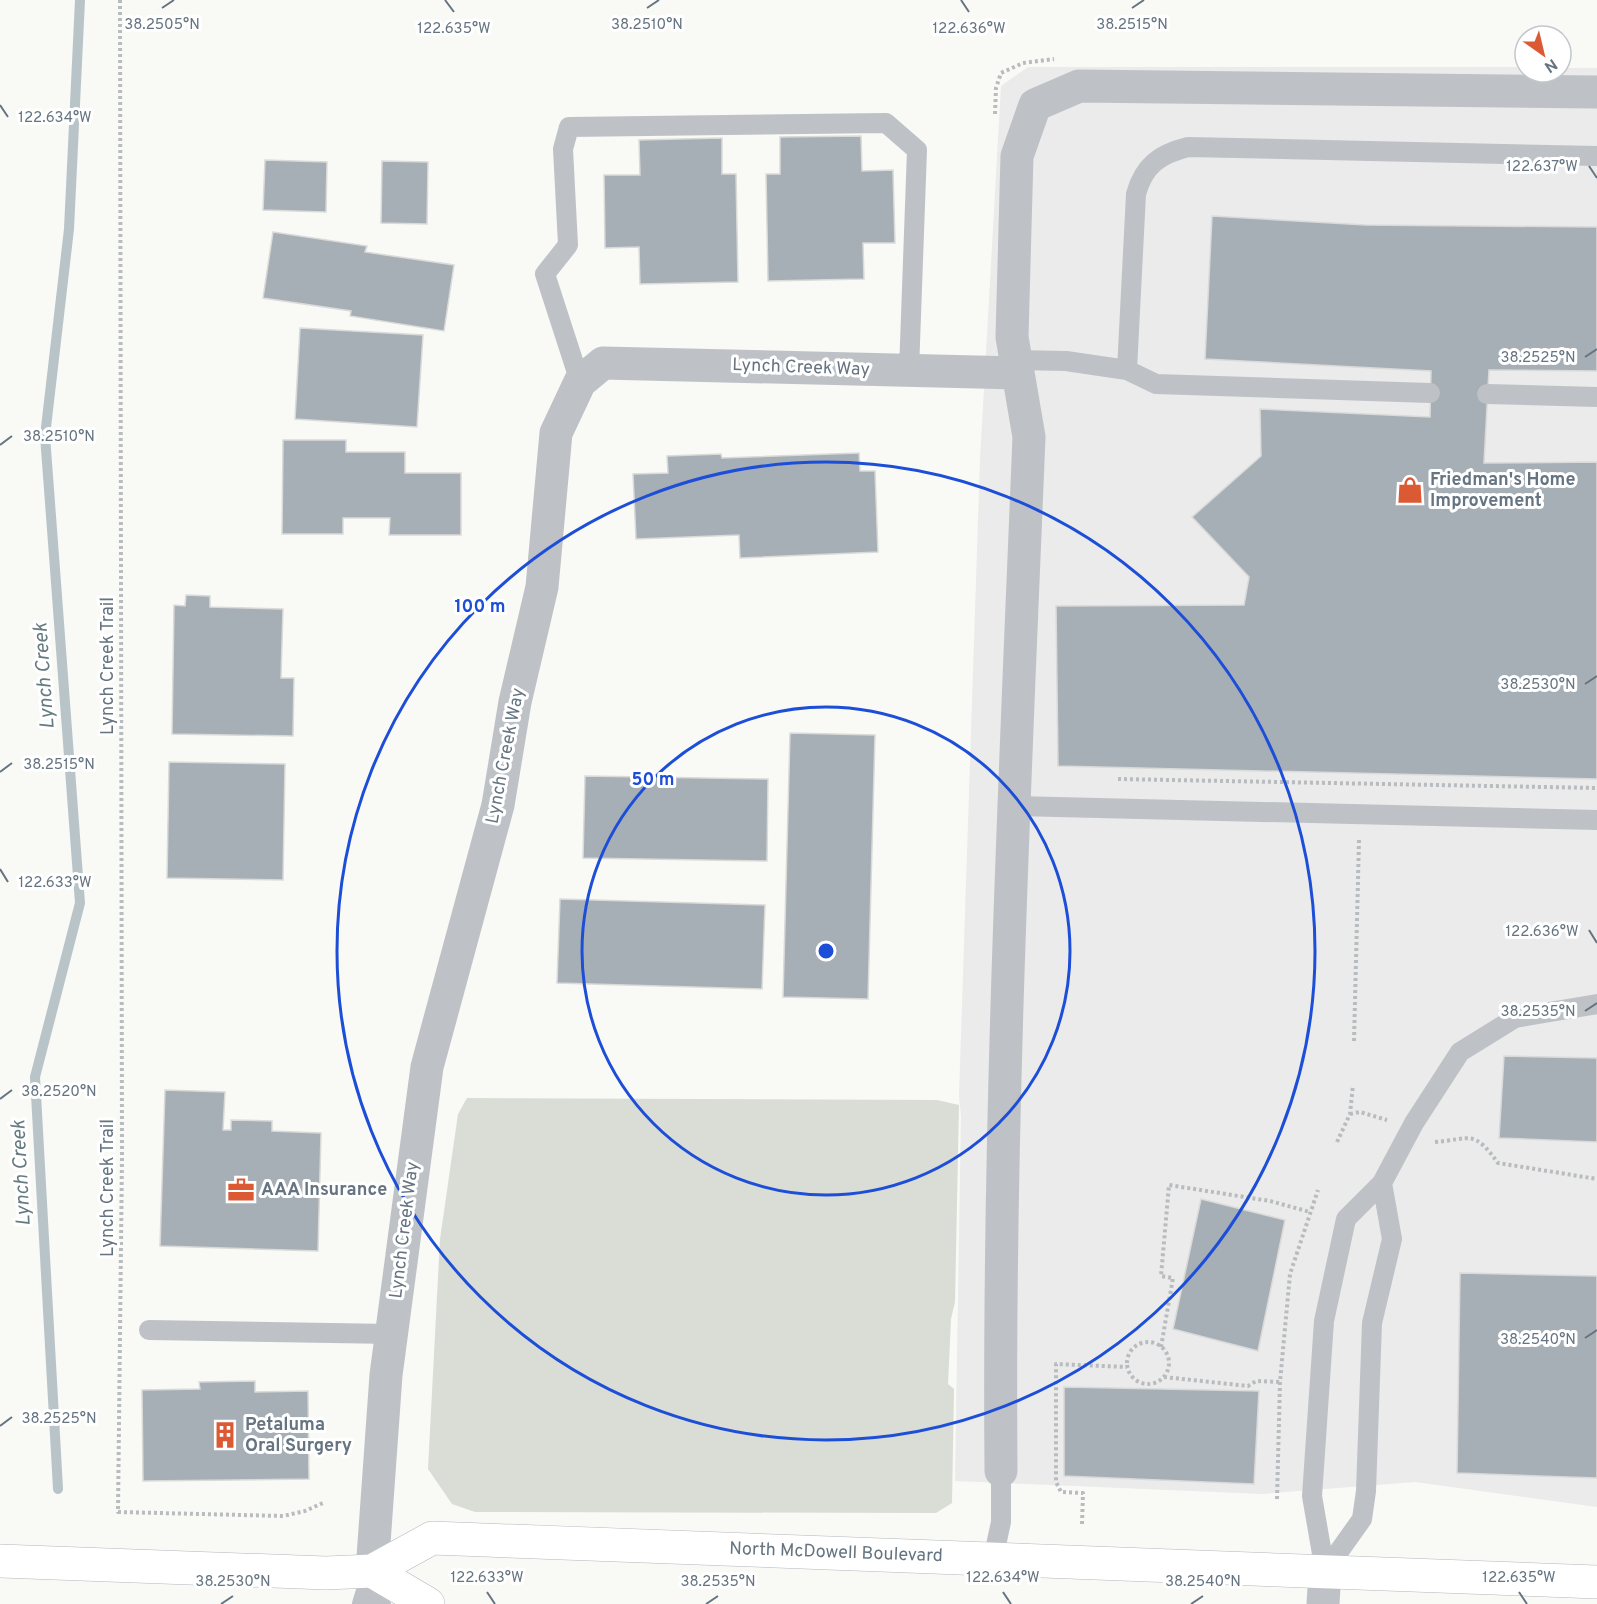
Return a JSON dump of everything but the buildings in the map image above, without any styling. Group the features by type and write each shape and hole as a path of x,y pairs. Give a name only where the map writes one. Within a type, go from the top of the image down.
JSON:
{"main road":[{"name":"North McDowell Boulevard","path":"0,1561 326,1573 372,1571 432,1538 1597,1582"},
{"path":"372,1571 428,1604"}],"street":[{"path":"1001,1471 1000,1313 1029,437 1012,337 1017,156 1035,105 1079,86 1597,92"},
{"name":"Lynch Creek Way","path":"372,1571 392,1334 427,1067 498,805 515,702 542,587 556,433 580,382 603,363 909,371 1017,367"},
{"path":"1323,1604 1325,1571"}],"lane":[{"path":"580,382 545,273 568,245 563,149 569,127 886,123 916,150 909,371"},
{"path":"1127,370 1136,194 1140,178 1150,164 1167,153 1188,147 1597,156"},
{"path":"1017,367 1066,361 1127,370 1156,384 1430,393"},
{"path":"1487,394 1597,397"},
{"path":"1016,806 1597,820"},
{"path":"1325,1571 1312,1496 1324,1321 1346,1219 1382,1183 1414,1123 1460,1052 1515,1018 1597,1004"},
{"path":"1325,1571 1362,1519 1366,1491 1372,1323 1392,1239 1382,1183"},
{"path":"149,1330 392,1334"},
{"path":"993,1559 1001,1522 1001,1471"},
{"path":"362,1604 372,1571"},
{"path":"372,1571 381,1604"}],"path":[{"name":"Lynch Creek Trail","path":"120,0 122,1156 118,1512 283,1516 305,1511 325,1502"},
{"path":"1110,779 1597,788"},
{"path":"1354,1041 1359,836"},
{"path":"1337,1142 1350,1114 1353,1084"},
{"path":"1350,1114 1360,1112 1390,1120"},
{"path":"1434,1142 1471,1137 1483,1143 1498,1163 1597,1179"},
{"path":"1161,1347 1173,1278 1161,1276 1169,1185 1270,1201 1310,1212"},
{"path":"1277,1499 1280,1382 1290,1274 1318,1190"},
{"path":"1148,1342 1161,1347 1168,1358 1167,1372 1163,1377 1151,1384 1144,1384 1133,1378 1127,1367 1129,1353 1140,1343 1148,1342"},
{"path":"1082,1524 1083,1493 1061,1492 1056,1482 1056,1364 1127,1367"},
{"path":"1163,1377 1248,1386 1256,1382 1280,1382"}],"shaded area":[{"path":"1028,67 1513,67 1513,84 1573,84 1573,68 1597,68 1597,1507 1415,1482 1262,1494 955,1481 961,1116 959,1096 980,460 1001,86"},
{"path":"467,1098 937,1100 959,1105 955,1302 951,1319 948,1384 954,1389 952,1503 936,1513 475,1512 452,1504 428,1469 440,1239 458,1114"}],"waterway":[{"name":"Lynch Creek","path":"58,1489 35,1077 80,903 45,436 69,229 80,0"}],"place":[{"name":"Friedman's Home Improvement","path":"1410,490"},
{"name":"AAA Insurance","path":"241,1190"},
{"name":"Petaluma Oral Surgery","path":"225,1435"}]}
